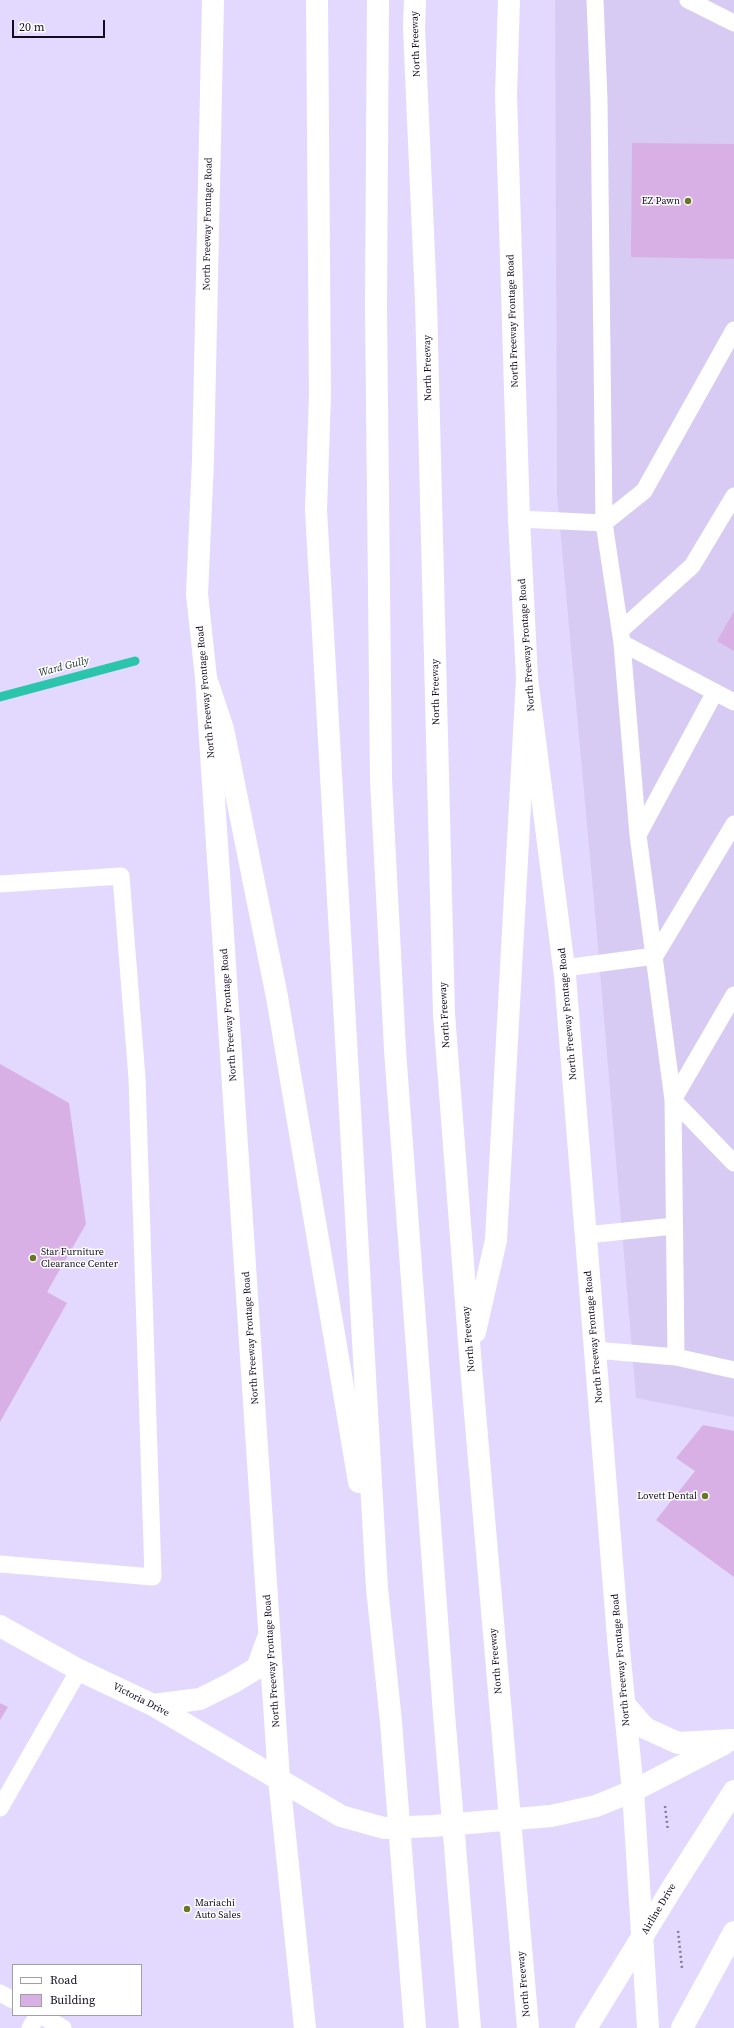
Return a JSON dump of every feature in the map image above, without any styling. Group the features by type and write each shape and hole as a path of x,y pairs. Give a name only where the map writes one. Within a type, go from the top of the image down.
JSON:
{"main road":[{"name":"North Freeway Frontage Road","path":"213,0 203,460 197,594 206,678 280,1779 305,2028"},
{"path":"317,0 320,395 316,510 377,1588 391,1722 415,2028"},
{"path":"378,0 376,306 380,780 396,1058 444,1714 470,2028"},
{"name":"North Freeway","path":"415,0 414,28 426,301 444,1014 470,1355 528,2028"},
{"name":"North Freeway Frontage Road","path":"509,0 506,95 519,519 527,678 564,968 633,1791 648,2028"},
{"path":"206,678 223,729 277,997 377,1588"},
{"path":"470,1355 496,1240 527,678"},
{"name":"Victoria Drive","path":"0,1626 79,1670 154,1705 341,1816 384,1828 434,1826 551,1816 596,1806 633,1791 733,1739"},
{"path":"154,1705 200,1699 257,1668 271,1631"},
{"path":"625,1705 645,1728 678,1743 733,1739"},
{"name":"Airline Drive","path":"586,2028 642,1936 734,1791"},
{"path":"682,2028 728,1957 734,1932"}],"lane":[{"path":"595,0 599,100 604,523 622,637 638,835 655,956 672,1100 676,1357"},
{"path":"688,0 734,23"},
{"path":"519,519 604,523 644,491 734,330"},
{"path":"622,637 692,566 734,496"},
{"path":"622,637 734,702"},
{"path":"638,835 715,692"},
{"path":"655,956 734,824"},
{"path":"0,884 121,876 137,1078 153,1577 0,1564"},
{"path":"564,968 655,956"},
{"path":"672,1100 734,995"},
{"path":"672,1100 734,1163"},
{"path":"586,1235 674,1226"},
{"path":"595,1350 676,1357 734,1370"},
{"path":"0,1808 79,1670"},
{"path":"0,1993 12,1999"},
{"path":"30,2028 38,2016"},
{"path":"41,2016 63,2028"}],"path":[{"path":"664,1799 668,1831"},
{"path":"678,1924 682,1970"}],"shaded area":[{"path":"555,0 734,0 734,1417 636,1398 596,924 557,495"}],"building":[{"path":"632,143 734,144 734,259 631,257"},
{"path":"734,611 734,651 717,641"},
{"name":"Star Furniture Clearance Center","path":"0,1064 69,1103 86,1224 47,1292 67,1303 0,1422"},
{"name":"Lovett Dental","path":"703,1425 734,1431 734,1577 656,1520 695,1471 676,1458"},
{"path":"0,1703 8,1707 0,1720"}],"waterway":[{"name":"Ward Gully","path":"0,697 135,661"}],"place":[{"name":"EZ Pawn","path":"688,201"},
{"name":"Star Furniture Clearance Center","path":"33,1258"},
{"name":"Lovett Dental","path":"705,1496"},
{"name":"Mariachi Auto Sales","path":"187,1909"}]}
